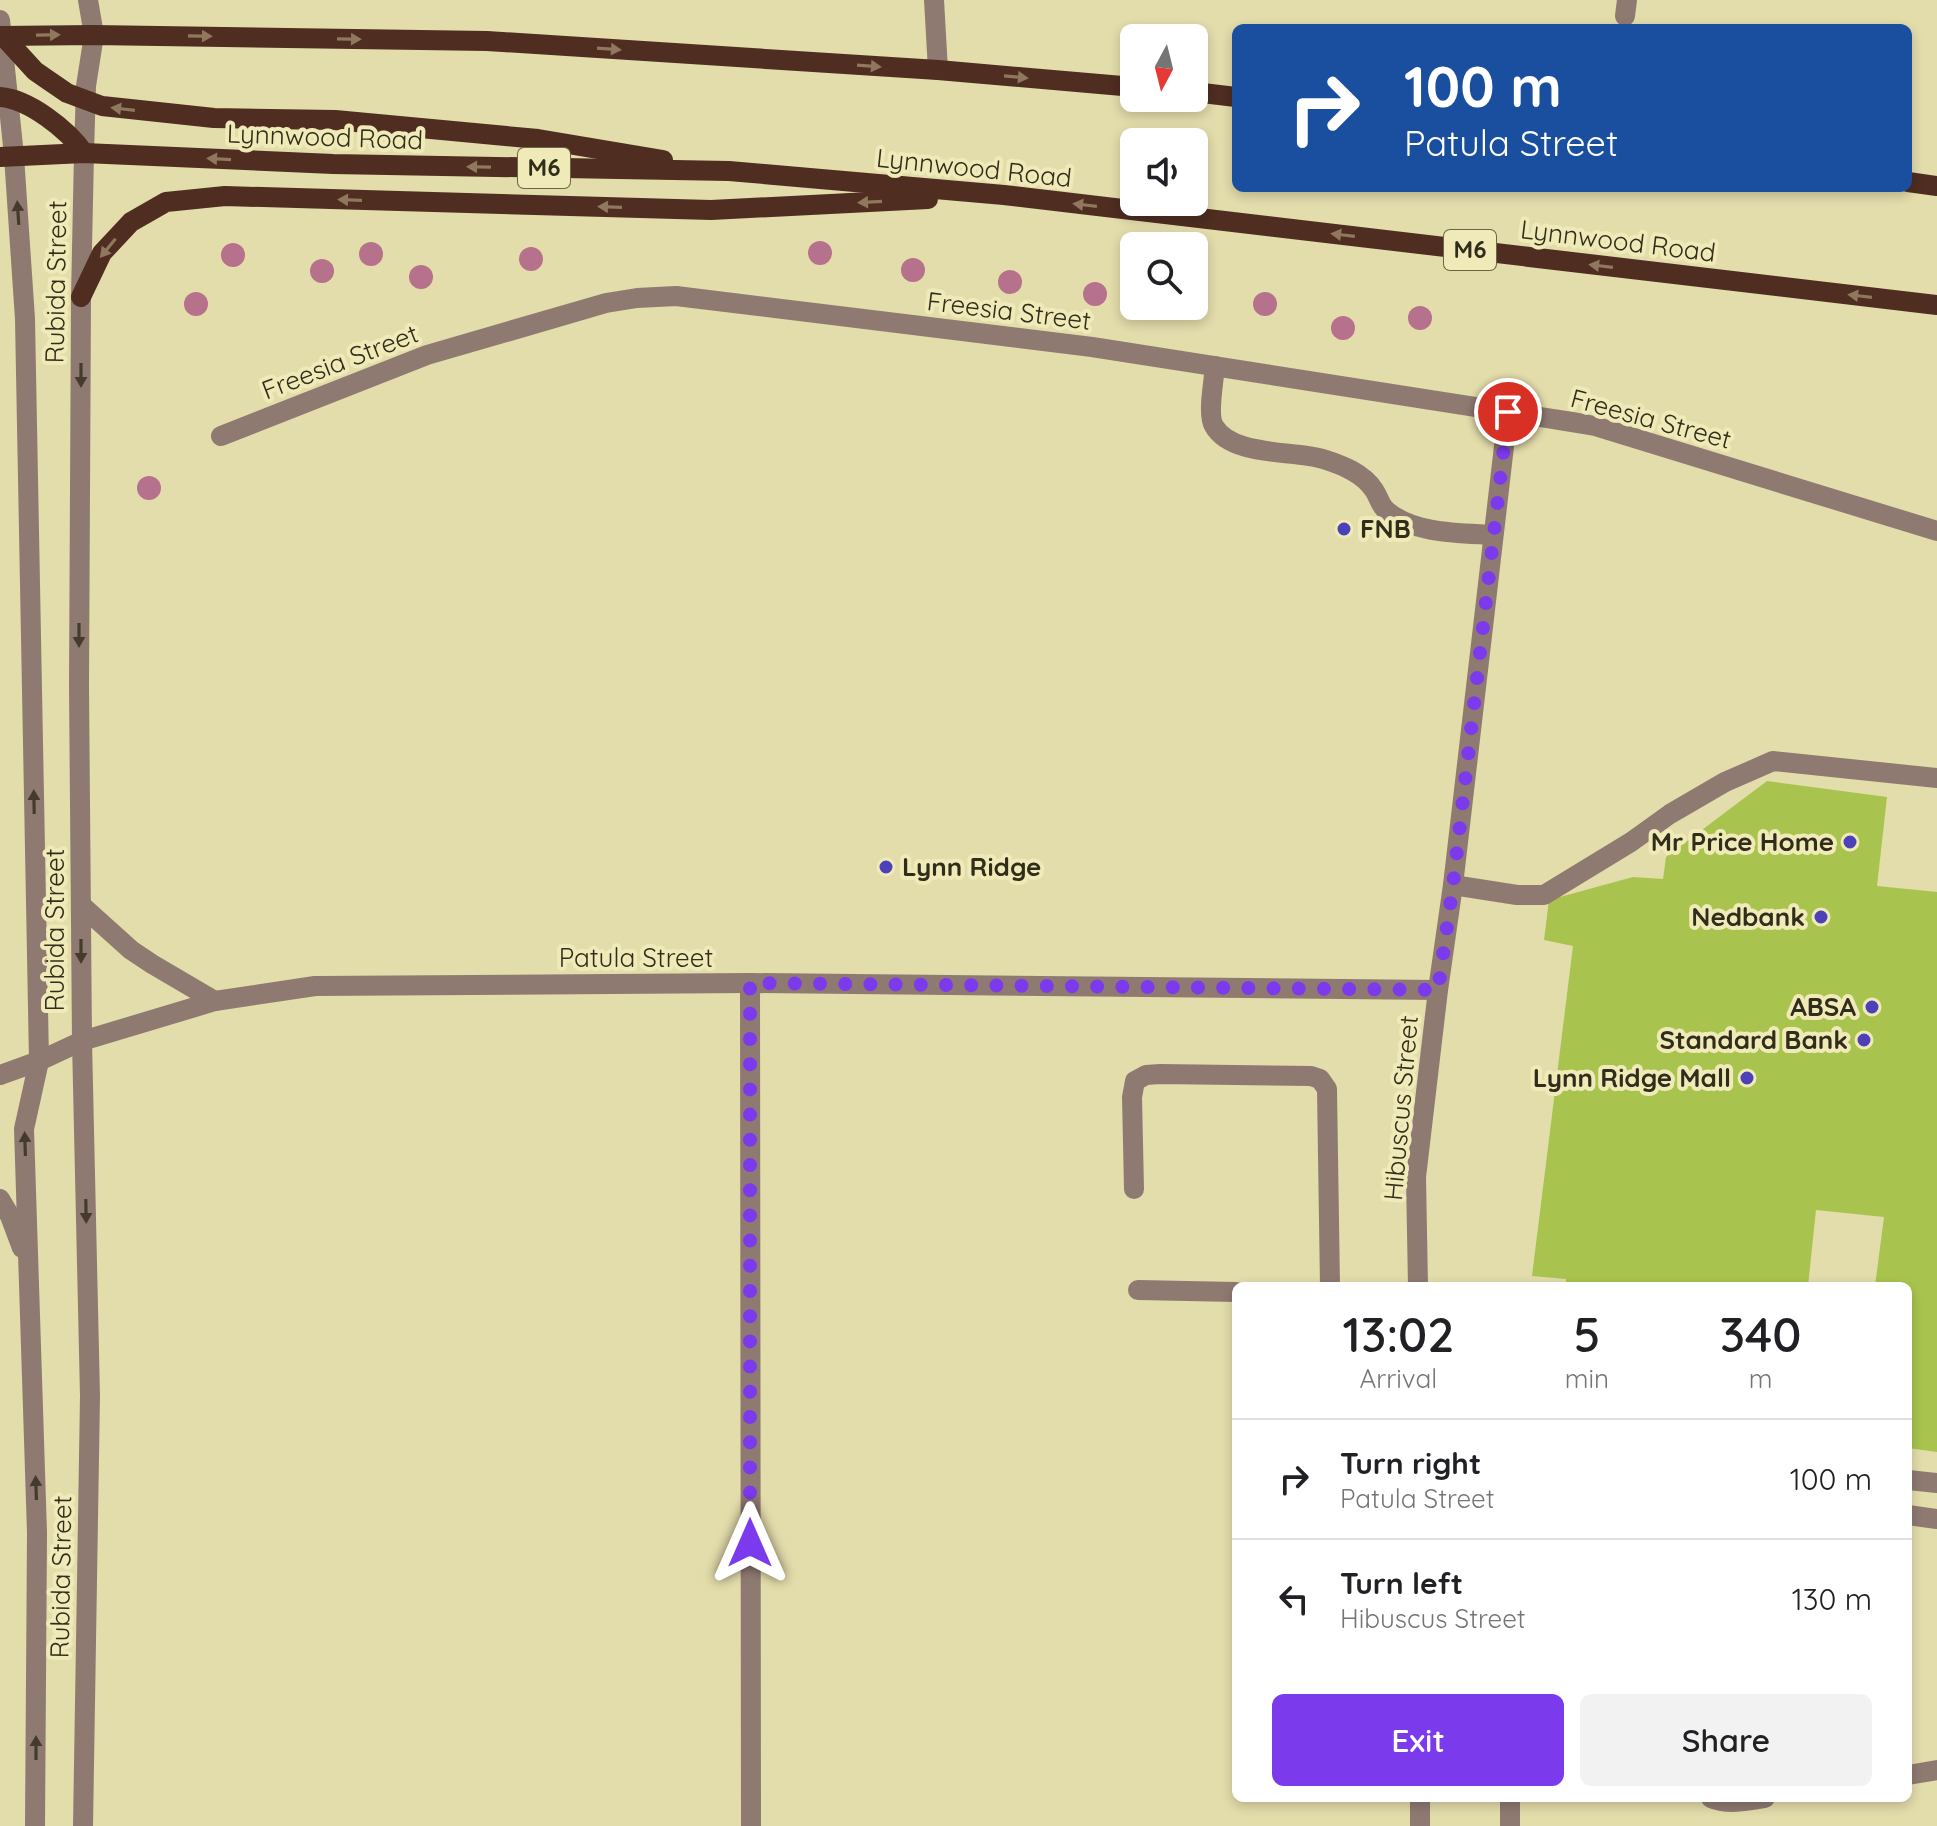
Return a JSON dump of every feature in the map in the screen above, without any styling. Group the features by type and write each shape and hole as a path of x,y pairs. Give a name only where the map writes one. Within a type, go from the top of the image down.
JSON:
{"main road":[{"path":"1,31 487,41 938,70 1120,86"},
{"path":"1,31 35,71 67,93 102,106 214,118 335,120 538,139 729,171"},
{"path":"1208,94 1232,97"},
{"path":"4,97 36,111 76,142 84,153"},
{"name":"Lynnwood Road","path":"7,156 84,153 333,164 729,171 1004,195 1937,305"},
{"path":"1912,183 1937,186"},
{"path":"81,297 102,253 131,222 166,202 225,196 711,210 1004,195"}],"street":[{"name":"Rubida Street","path":"83,1826 90,1396 82,1041 79,671 84,153 86,86 94,35 88,0"},
{"path":"934,0 938,70"},
{"name":"Rubida Street","path":"1,31 7,156 25,319 39,1061 24,1129 37,1533 35,1826"},
{"name":"Freesia Street","path":"221,436 427,355 606,303 676,296 1092,347 1595,426 1937,531"},
{"path":"1215,366 1213,425 1225,438 1257,450 1319,458 1344,466 1360,475 1373,489 1384,509 1402,521 1441,532 1493,535"},
{"name":"Hibuscus Street","path":"1418,1282 1416,1177 1508,412"},
{"path":"1453,885 1517,895 1544,895 1631,842 1670,814 1725,782 1773,761 1937,778"},
{"path":"81,905 131,950 215,1001"},
{"path":"750,983 751,1826"},
{"name":"Patula Street","path":"0,1075 82,1041 215,1001 315,986 750,983 1438,990"},
{"path":"1134,1189 1132,1097 1135,1081 1146,1075 1160,1074 1311,1076 1320,1079 1327,1089 1330,1282"},
{"path":"0,1199 10,1216 29,1267"},
{"path":"1138,1290 1232,1292"},
{"path":"1912,1480 1937,1483"},
{"path":"1912,1516 1937,1519"},
{"path":"1912,1774 1937,1770"},
{"path":"1420,1802 1420,1826"},
{"path":"1510,1802 1510,1826"}],"building":[{"name":"Lynn Ridge Mall","path":"1767,781 1887,797 1877,886 1937,892 1937,1452 1912,1449 1912,1282 1876,1282 1884,1217 1816,1210 1808,1282 1566,1282 1566,1279 1532,1276 1573,946 1544,940 1549,900 1633,877 1663,879 1666,857"}],"place":[{"name":"FNB","path":"1344,529"},
{"name":"Mr Price Home","path":"1850,842"},
{"name":"Lynn Ridge","path":"886,867"},
{"name":"Nedbank","path":"1821,917"},
{"name":"ABSA","path":"1872,1007"},
{"name":"Standard Bank","path":"1864,1040"},
{"name":"Lynn Ridge Mall","path":"1747,1078"}],"route":[{"path":"750,1543 750,983 1438,990 1508,412"}]}
